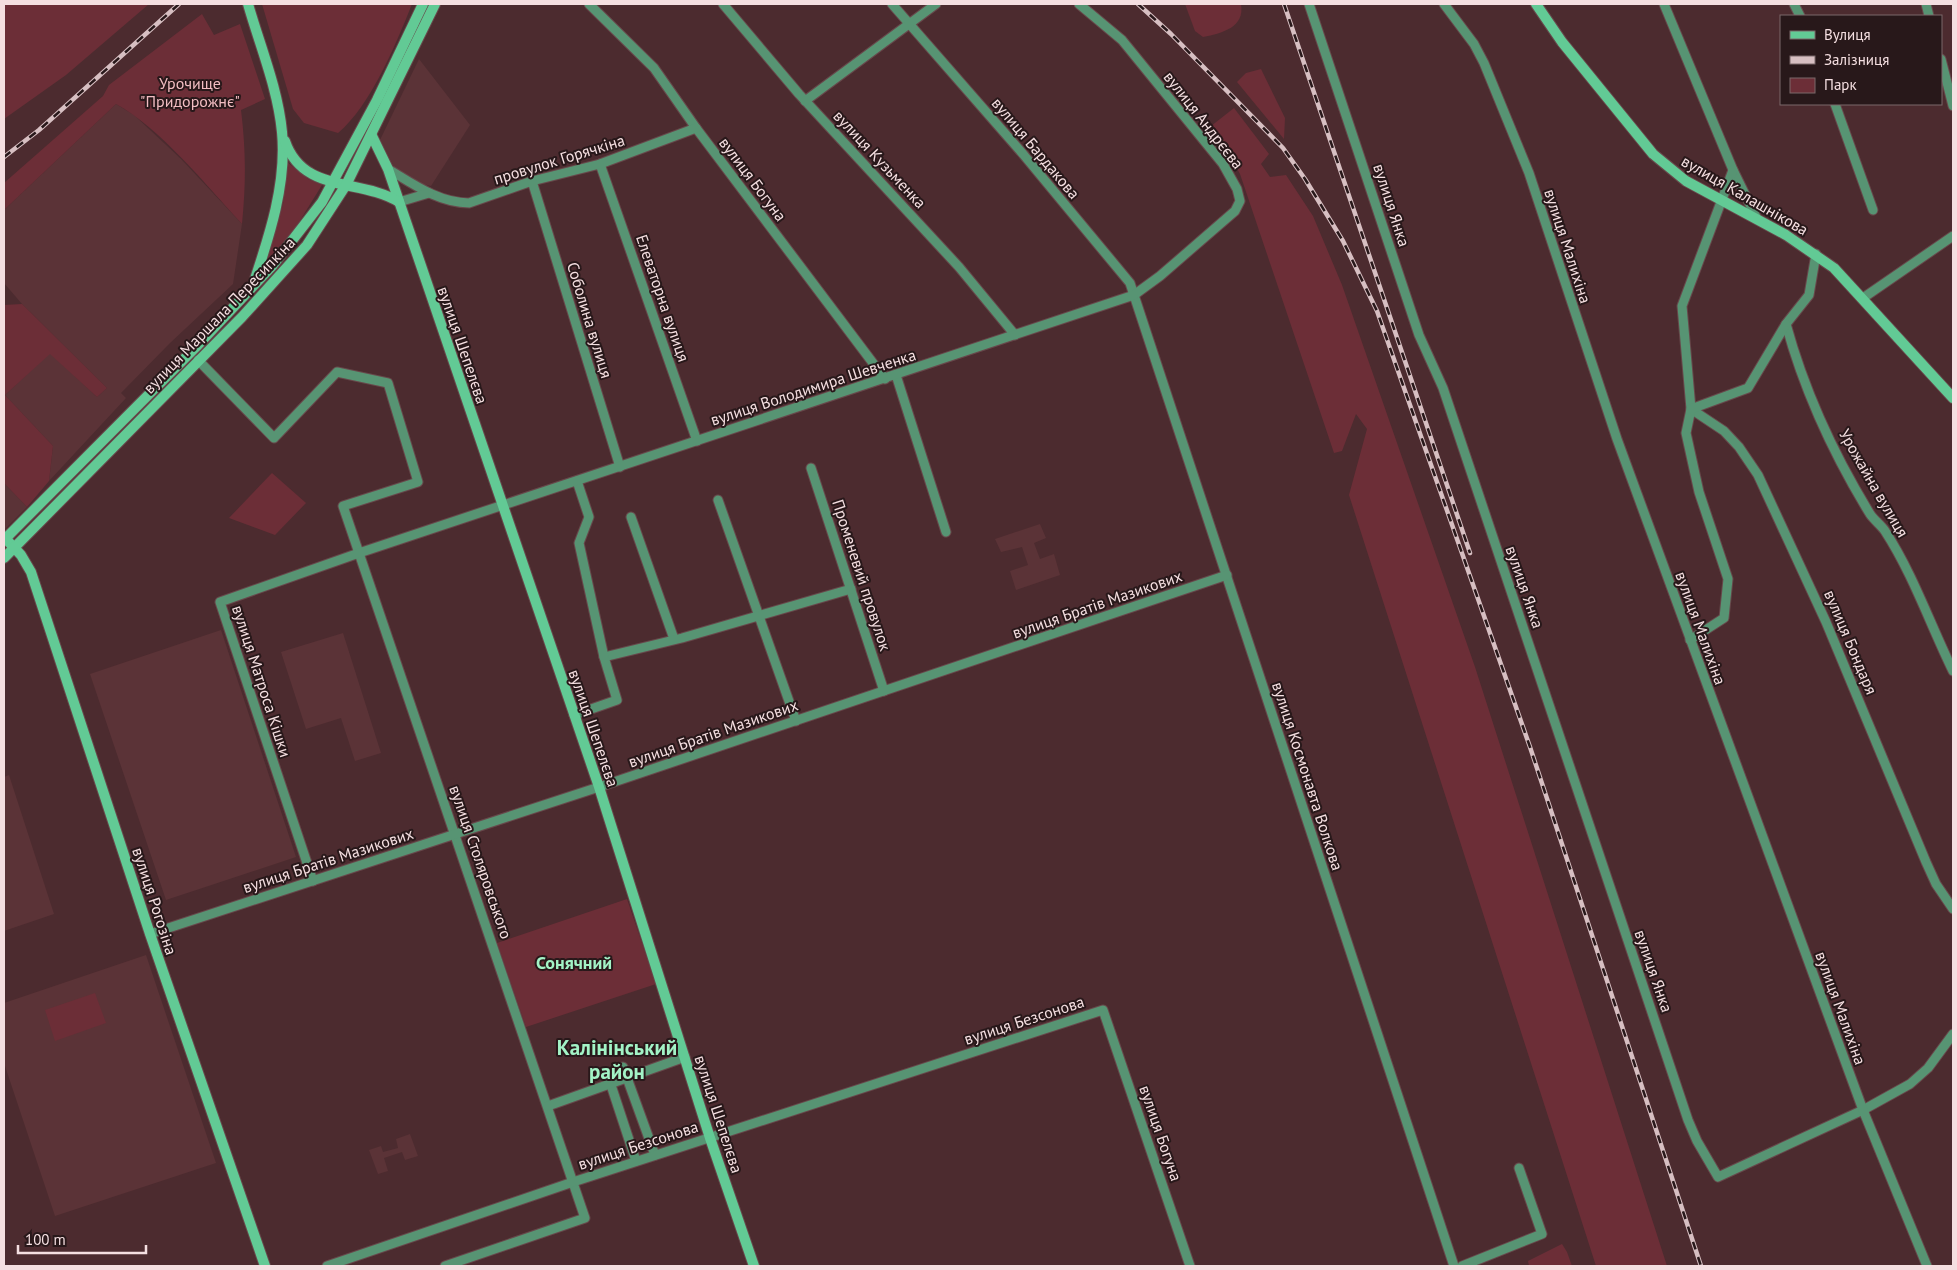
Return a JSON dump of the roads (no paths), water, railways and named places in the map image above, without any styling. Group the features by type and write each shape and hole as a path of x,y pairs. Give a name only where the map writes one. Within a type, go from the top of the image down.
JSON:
{"street":[{"path":"248,4 274,88 283,135 289,154 309,172 332,183 376,191 399,202 429,193"},
{"path":"309,172 330,172 342,165 423,4"},
{"name":"вулиця Маршала Пересипкіна","path":"4,558 242,317 301,252 326,218 346,185 372,136 435,4"},
{"name":"вулиця Богуна","path":"590,4 654,68 696,128 885,379"},
{"name":"вулиця Кузьменка","path":"723,4 805,101 958,267 1015,335"},
{"name":"вулиця Бардакова","path":"892,4 1123,274 1134,295"},
{"path":"805,101 936,4"},
{"name":"вулиця Андрєєва","path":"1079,4 1122,40 1208,144 1223,164 1239,195 1240,201 1235,211 1160,276 1134,295"},
{"name":"вулиця Янка","path":"1309,4 1419,335 1446,397 1688,1120 1697,1141 1718,1177 1863,1110"},
{"name":"вулиця Малихіна","path":"1444,4 1474,44 1484,63 1523,157 1616,439 1863,1110 1927,1266"},
{"name":"вулиця Калашнікова","path":"1536,4 1562,42 1653,154 1686,181 1757,219 1816,254 1841,274 1953,398"},
{"path":"1664,4 1733,170 1757,219"},
{"path":"1942,63 1953,106"},
{"path":"1835,105 1872,210"},
{"name":"провулок Горячкіна","path":"388,170 429,193 460,203 469,203 532,181 600,164 696,128"},
{"path":"251,291 270,234 277,200 283,135"},
{"name":"вулиця Шепелєва","path":"372,136 388,170 599,787 710,1138 754,1266"},
{"name":"Елеваторна вулиця","path":"600,164 697,442"},
{"name":"вулиця Маршала Пересипкіна","path":"4,539 251,291 310,217 342,165"},
{"path":"1690,640 1724,618 1728,579 1699,492 1686,433 1691,408 1682,306 1733,170"},
{"name":"Соболина вулиця","path":"532,181 620,467"},
{"path":"1863,298 1953,236"},
{"path":"1691,408 1748,388 1786,324 1810,295 1816,254"},
{"name":"вулиця Володимира Шевченка","path":"358,553 697,442 1134,295"},
{"name":"вулиця Космонавта Волкова","path":"1134,295 1454,1266"},
{"name":"Урожайна вулиця","path":"1786,324 1796,360 1834,450 1872,516 1884,530 1914,584 1953,671"},
{"name":"вулиця Столяровського","path":"198,360 274,438 337,372 388,383 418,482 343,506 585,1218 445,1266"},
{"path":"896,375 946,532"},
{"name":"вулиця Бондаря","path":"1691,408 1724,431 1739,447 1758,475 1826,622 1926,862 1936,884 1953,909"},
{"name":"Променевий провулок","path":"811,468 884,691"},
{"path":"574,715 617,700 604,657 579,543 589,517 577,481"},
{"path":"718,500 796,721"},
{"path":"631,517 674,639"},
{"name":"вулиця Рогозіна","path":"4,539 14,547 31,572 150,934 265,1266"},
{"name":"вулиця Матроса Кішки","path":"313,881 220,602 358,553"},
{"name":"вулиця Братів Мазикових","path":"150,934 599,787 1227,575"},
{"path":"604,657 760,616 851,589"},
{"name":"вулиця Богуна","path":"1103,1010 1190,1266"},
{"name":"вулиця Безсонова","path":"327,1266 636,1161 1103,1010"},
{"path":"1863,1110 1919,1078 1953,1034"},
{"path":"548,1106 685,1057"},
{"path":"623,1067 655,1156"},
{"path":"607,1073 636,1161"},
{"path":"1462,1266 1542,1234 1519,1168"}],"railway":[{"path":"4,157 39,130 179,4"},
{"path":"1138,4 1171,34 1283,148 1305,179 1343,241 1377,311 1530,747 1701,1266"},
{"path":"1284,4 1470,553"}],"district":[{"name":"Сонячний","path":"574,962"},
{"name":"Калінінський район","path":"617,1059"}],"park label":[{"name":"Урочище \"Придорожнє\"","path":"190,92"}]}
